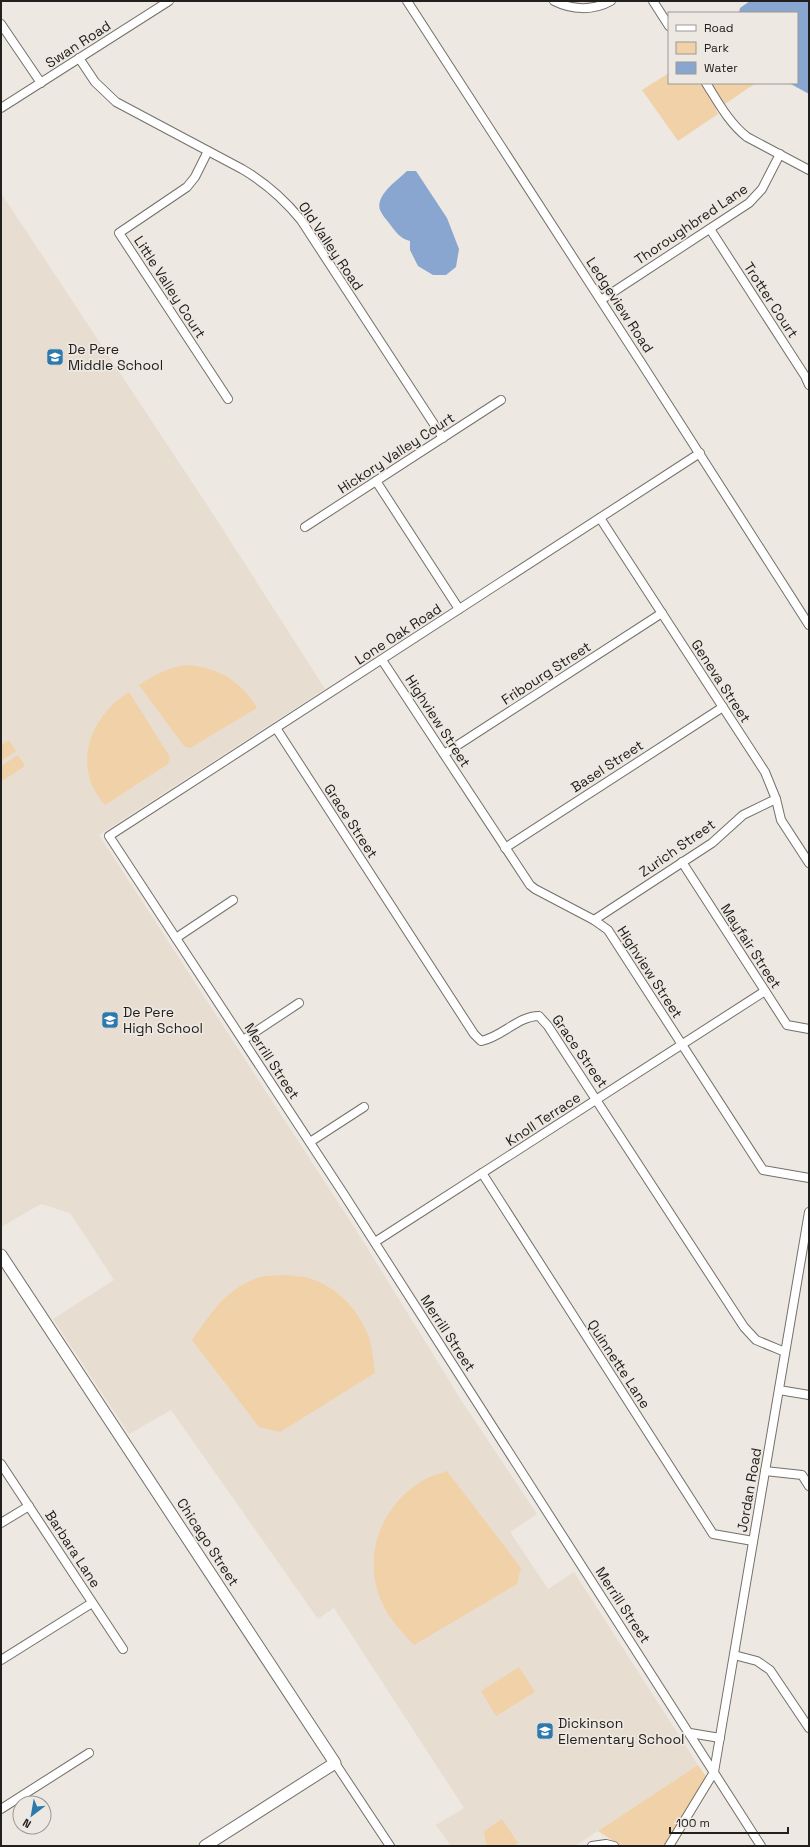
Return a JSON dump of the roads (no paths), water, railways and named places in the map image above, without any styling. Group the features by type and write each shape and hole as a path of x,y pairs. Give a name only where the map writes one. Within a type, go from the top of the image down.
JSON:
{"street":[{"name":"Swan Road","path":"1,108 169,1"},
{"name":"Ledgeview Road","path":"407,1 700,453 809,625"},
{"path":"554,1 565,6 586,8 596,7 611,1"},
{"path":"653,1 668,24"},
{"path":"1,24 41,83"},
{"name":"Old Valley Road","path":"79,58 95,82 116,102 258,179 287,203 301,220 443,438"},
{"path":"707,84 732,124 739,131 747,137 809,170"},
{"name":"Little Valley Court","path":"208,151 195,177 187,187 119,233 228,399"},
{"name":"Thoroughbred Lane","path":"601,300 755,198 780,154"},
{"name":"Trotter Court","path":"710,229 805,376 809,385"},
{"name":"Hickory Valley Court","path":"305,527 501,400"},
{"name":"Lone Oak Road","path":"109,836 700,453"},
{"path":"376,481 460,609"},
{"name":"Geneva Street","path":"600,518 765,772 776,799 781,820 809,864"},
{"name":"Fribourg Street","path":"444,754 662,613"},
{"name":"Highview Street","path":"382,660 526,880 536,889 594,920 608,930 763,1170 809,1178"},
{"name":"Basel Street","path":"505,848 723,707"},
{"name":"Grace Street","path":"276,728 474,1034 481,1040 490,1039 531,1016 540,1016 597,1099 744,1327 756,1340 785,1352"},
{"name":"Zurich Street","path":"594,920 712,843 743,815 776,799"},
{"name":"Merrill Street","path":"109,836 375,1242 761,1846"},
{"name":"Mayfair Street","path":"682,862 787,1025 809,1029"},
{"path":"176,938 233,900"},
{"name":"Knoll Terrace","path":"375,1242 765,991"},
{"path":"243,1040 298,1004"},
{"path":"310,1142 364,1107"},
{"name":"Quinnette Lane","path":"482,1173 713,1534 753,1541"},
{"name":"Jordan Road","path":"714,1772 809,1212"},
{"name":"Chicago Street","path":"1,1255 390,1846"},
{"path":"779,1390 809,1395"},
{"name":"Barbara Lane","path":"1,1464 123,1649"},
{"path":"765,1471 802,1476 809,1486"},
{"path":"1,1523 29,1506"},
{"path":"1,1660 92,1603"},
{"path":"734,1655 757,1661 770,1670 809,1728"},
{"path":"690,1733 720,1738"},
{"path":"1,1809 88,1753"},
{"path":"205,1846 335,1763"},
{"path":"669,1846 714,1772"},
{"path":"592,1846 606,1844 614,1846"}],"water":[{"path":"750,1 809,1 809,94 791,84 798,84 798,12 739,12 740,8"},
{"path":"407,171 416,171 447,218 459,249 456,267 446,275 433,275 418,266 410,250 410,241 398,234 380,210 379,204 384,193"}],"place":[{"name":"De Pere Middle School","path":"55,357"},
{"name":"De Pere High School","path":"110,1020"},
{"name":"Dickinson Elementary School","path":"545,1731"}]}
